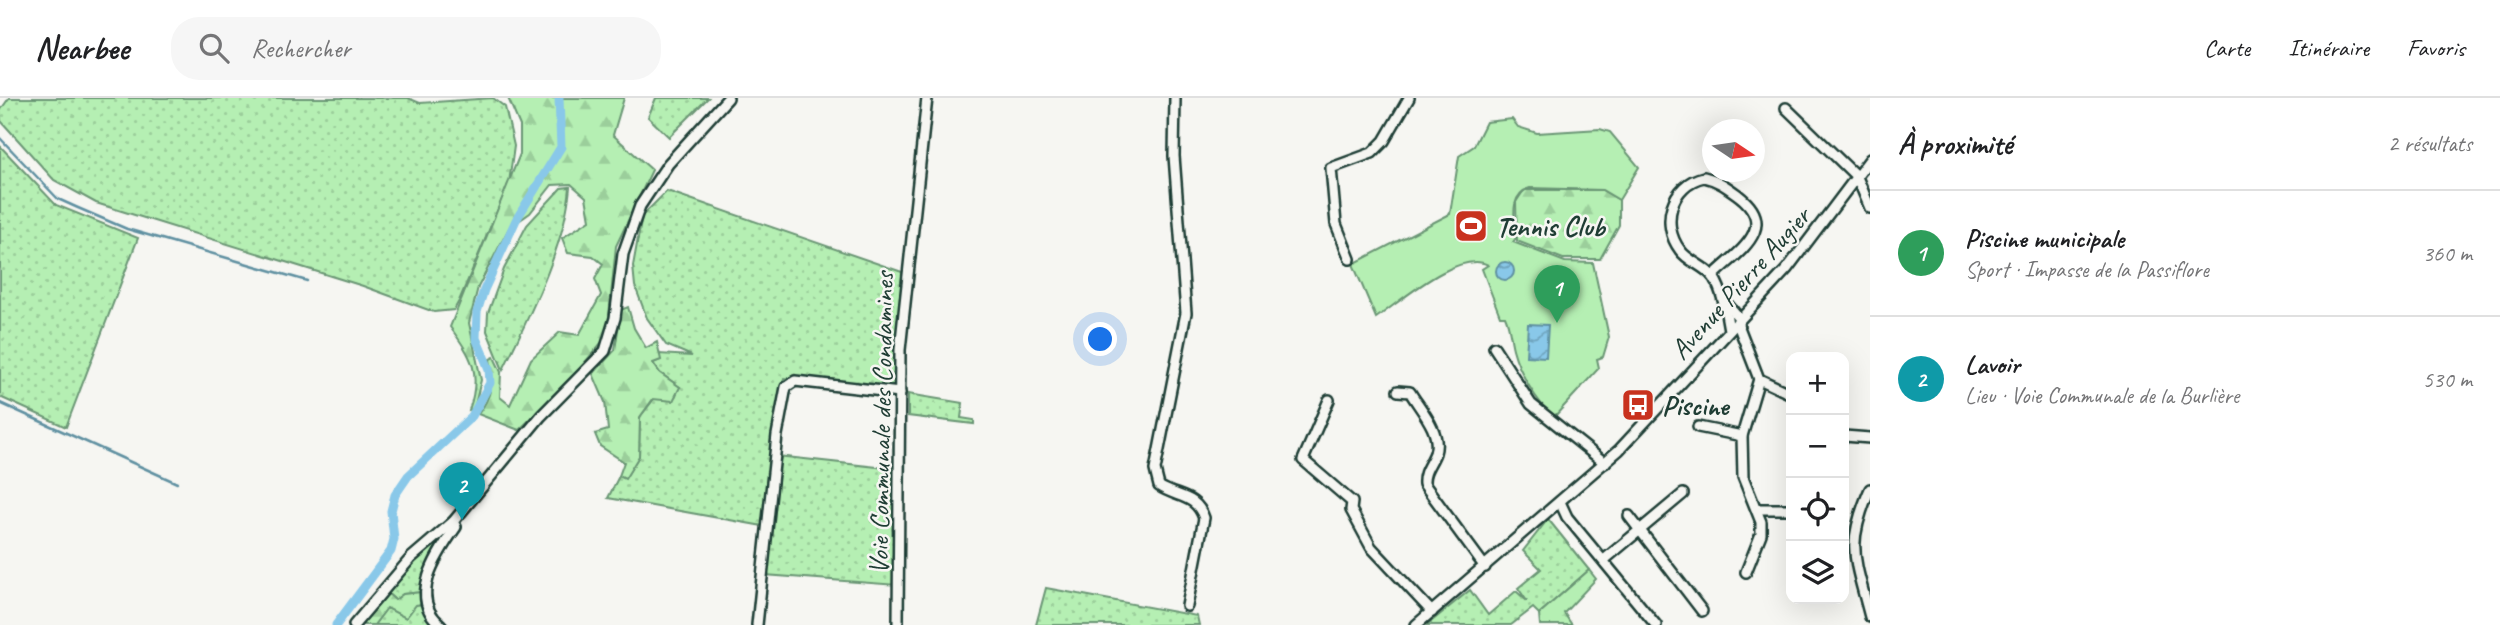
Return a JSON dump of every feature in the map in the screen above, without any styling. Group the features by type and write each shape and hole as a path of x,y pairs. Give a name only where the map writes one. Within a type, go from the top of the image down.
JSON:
{"street":[{"path":"354,625 411,558 453,522 541,416 605,351 615,318 623,254 640,206 668,164 729,98"},
{"name":"Voie Communale des Condamines","path":"898,625 902,310 927,98"},
{"path":"1175,98 1174,156 1186,313 1155,470 1159,486 1189,497 1201,509 1204,518 1187,606"},
{"path":"1350,259 1336,224 1331,168 1373,153 1384,141 1409,98"},
{"path":"1786,108 1857,177 1869,206"},
{"name":"Avenue Pierre Augier","path":"1416,625 1605,463 1787,270 1848,192 1870,159"},
{"path":"1713,276 1754,236 1758,221 1755,212 1745,200 1722,183 1704,177 1684,185 1676,195 1670,212 1671,230 1680,251 1713,276 1722,297 1730,330"},
{"path":"1848,192 1869,206"},
{"path":"1722,297 1739,321 1759,379 1742,436 1743,477 1761,522 1761,534 1746,572"},
{"path":"1494,347 1531,404 1605,463"},
{"path":"1759,379 1786,392"},
{"path":"757,625 777,435 786,387 795,381 900,393"},
{"path":"1398,391 1410,392 1437,440 1435,453 1423,476 1424,484 1485,567"},
{"path":"1329,400 1303,460 1352,502 1351,510 1371,547 1433,612"},
{"path":"1698,427 1742,436"},
{"path":"1849,436 1870,438"},
{"path":"1870,489 1857,519 1853,541 1870,617"},
{"path":"1604,560 1683,494"},
{"path":"1560,502 1567,517 1656,625"},
{"path":"1757,509 1786,509"},
{"path":"1629,516 1702,611"},
{"path":"441,625 427,608 426,592 436,556 456,527 453,522"}],"green space":[{"path":"9,98 408,98 420,103 493,98 505,107 514,146 509,183 459,301 454,310 434,312 363,286 96,203 54,180 1,121 0,111"},
{"path":"508,98 624,98 613,135 652,170 616,246 608,326 602,342 567,384 519,430 478,414 491,388 490,359 494,357 501,372 500,397 510,405 531,359 560,332 579,335 601,295 595,279 603,264 593,256 568,253 562,238 590,220 586,197 571,184 552,185 530,213 509,228 478,287 469,323 481,380 474,409 469,410 475,386 473,366 450,327 520,154 520,126"},
{"path":"656,98 708,98 669,137 648,117"},
{"path":"1512,119 1518,127 1537,133 1600,129 1610,132 1639,167 1619,200 1602,190 1530,188 1518,196 1514,209 1516,238 1513,242 1565,262 1593,263 1609,337 1603,357 1597,359 1599,368 1554,417 1535,395 1519,367 1507,320 1505,316 1500,316 1482,269 1488,265 1476,262 1446,270 1376,318 1353,264 1450,214 1459,156 1474,146 1486,122"},
{"path":"0,146 56,205 138,238 66,427 0,397"},
{"path":"570,187 567,210 553,257 503,370 487,331 488,313 504,269 527,225 561,188"},
{"path":"1524,190 1602,190 1619,200 1619,225 1600,259 1563,259 1517,241 1516,202"},
{"path":"667,191 902,272 897,385 891,389 784,378 763,526 608,498 619,476 625,478 639,456 640,417 654,399 680,387 660,373 653,363 660,360 659,354 692,356 666,345 647,318 635,286 633,266 642,216"},
{"path":"628,307 634,328 646,348 657,342 661,360 653,363 660,373 680,387 673,401 653,399 640,417 639,456 625,479 619,476 624,462 600,446 595,434 608,430 605,402 593,374 615,350 621,310"},
{"path":"908,394 963,403 961,418 974,420 974,424 908,416"},
{"path":"777,456 895,469 897,585 765,575"},
{"path":"1548,519 1589,570 1539,614 1533,608 1511,625 1427,625 1470,590 1488,615 1516,591 1527,601 1518,588 1541,569 1523,551"},
{"path":"446,533 430,561 422,592 403,594 395,600 386,592 412,562"},
{"path":"1589,570 1596,579 1564,613 1572,625 1540,625 1539,614"},
{"path":"1046,588 1197,616 1199,625 1036,625"},
{"path":"386,592 395,600 403,594 422,592 422,604 416,605 406,618 387,608 374,625 360,625"},
{"path":"422,604 437,625 374,625 387,607"}],"water":[{"path":"1501,262 1509,262 1514,271 1512,278 1501,280 1496,275 1496,267"},
{"path":"1528,324 1548,325 1546,357 1526,356"}],"waterway":[{"path":"336,625 391,551 394,539 391,511 395,495 408,476 472,416 490,383 489,369 476,338 477,312 484,290 516,220 561,147 559,98"},
{"path":"0,138 58,199 127,229 307,281"},
{"path":"0,403 177,483"}],"place":[{"name":"Tennis Club","path":"1471,226"},
{"name":"Piscine municipale","path":"1557,323"},
{"name":"Piscine","path":"1638,405"},
{"name":"Lavoir","path":"462,520"}]}
